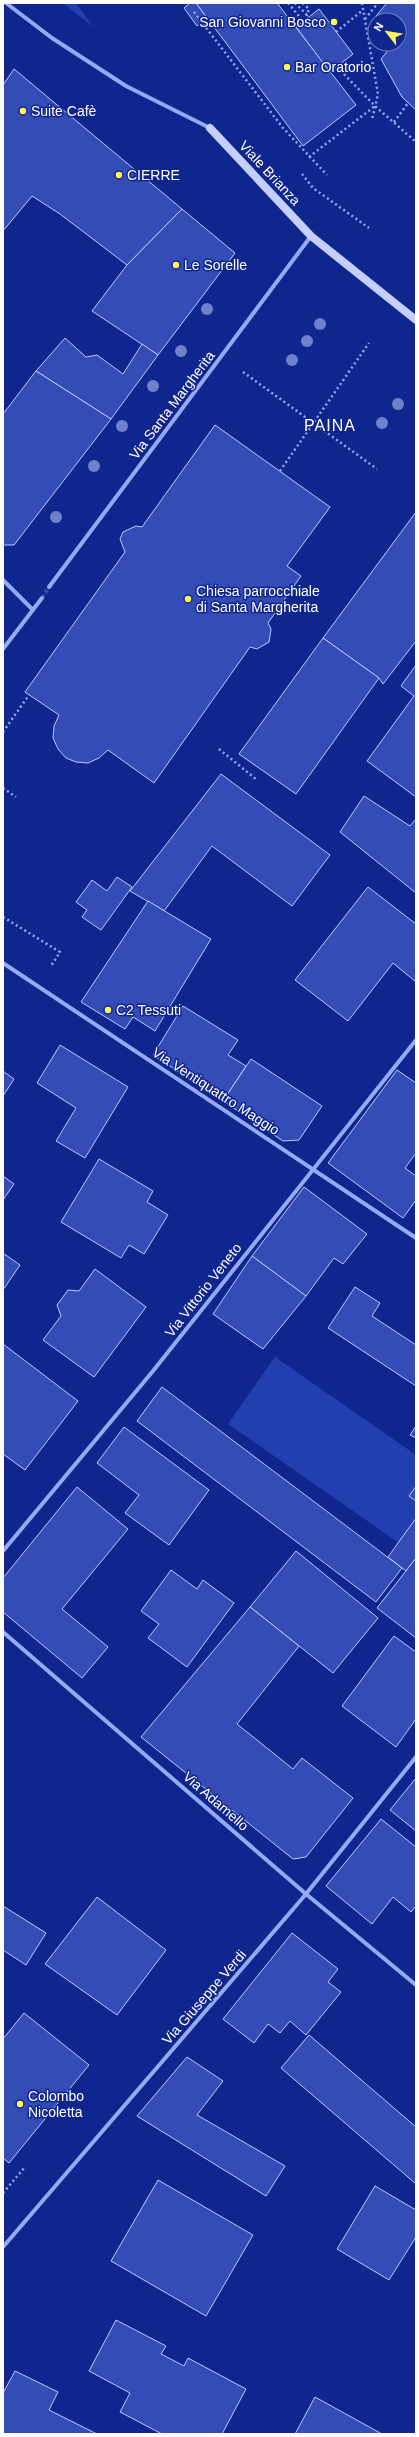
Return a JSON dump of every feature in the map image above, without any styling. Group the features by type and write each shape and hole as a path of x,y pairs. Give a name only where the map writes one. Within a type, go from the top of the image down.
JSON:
{"main road":[{"name":"Viale Brianza","path":"210,128 311,236 416,320"}],"street":[{"path":"6,3 52,38 126,86 210,128"},
{"name":"Via Santa Margherita","path":"49,587 311,236"},
{"path":"3,580 33,610"},
{"path":"3,649 42,598"},
{"name":"Via Ventiquattro Maggio","path":"3,963 416,1238"},
{"name":"Via Vittorio Veneto","path":"3,1551 153,1371 416,1040"},
{"name":"Via Adamello","path":"3,1632 306,1894 416,1985"},
{"name":"Via Giuseppe Verdi","path":"3,2247 306,1894 416,1757"}],"path":[{"path":"288,3 303,22"},
{"path":"295,3 307,15 309,9 304,3"},
{"path":"362,3 378,94 372,120"},
{"path":"365,19 378,3"},
{"path":"336,32 363,10"},
{"path":"194,12 264,104 309,157 327,175"},
{"path":"337,67 375,106 416,142"},
{"path":"394,122 408,103"},
{"path":"309,157 375,106"},
{"path":"302,174 313,188 369,228"},
{"path":"280,471 369,343"},
{"path":"243,372 377,469"},
{"path":"3,732 29,695"},
{"path":"219,749 258,780"},
{"path":"3,788 16,797"},
{"path":"3,917 60,952 51,966"},
{"path":"3,2193 25,2167"}],"shaded area":[{"path":"63,3 76,3 93,27"},
{"path":"275,1357 416,1455 416,1518 399,1543 228,1424"}],"building":[{"path":"190,3 196,3 207,18 197,26 184,8"},
{"path":"196,3 277,3 356,105 303,146"},
{"path":"387,3 416,3 416,110 402,97 381,59 387,52 407,52 407,12 379,12"},
{"path":"319,9 353,54 330,72 296,27"},
{"path":"14,69 182,209 127,265 60,214 32,196 3,231 3,85"},
{"path":"182,209 235,253 158,355 92,311 127,265"},
{"path":"65,338 86,357 97,355 123,374 142,344 158,355 111,419 36,371"},
{"path":"36,371 111,419 14,545 3,545 3,414"},
{"name":"Chiesa parrocchiale di Santa Margherita","path":"215,425 330,507 287,566 301,576 268,623 271,629 269,642 257,649 250,647 154,783 108,750 99,758 88,763 76,762 66,758 58,749 53,738 54,726 59,715 25,692 125,552 120,539 123,532 136,526 142,527"},
{"path":"416,512 416,641 383,684 379,678 323,638"},
{"path":"323,638 379,678 296,794 239,754"},
{"path":"416,665 416,797 367,761 414,696 401,686"},
{"path":"221,774 330,855 292,906 212,846 164,911 130,891"},
{"path":"364,796 410,826 416,819 416,893 340,832"},
{"path":"117,877 132,887 101,930 82,917 87,910 76,902 92,880 107,891"},
{"path":"368,887 416,924 416,982 393,963 348,1021 295,980"},
{"path":"148,901 211,939 155,1031 133,1017 125,1029 81,1002"},
{"path":"183,1006 238,1040 228,1055 246,1066 223,1101 153,1055"},
{"path":"60,1045 128,1087 85,1158 56,1141 76,1108 37,1083"},
{"path":"251,1059 322,1106 299,1140 283,1141 223,1101"},
{"path":"397,1070 416,1083 416,1153 405,1168 416,1176 416,1200 403,1218 328,1163"},
{"path":"3,1071 14,1079 3,1096"},
{"path":"99,1159 153,1191 147,1202 168,1215 144,1254 129,1245 121,1258 61,1222"},
{"path":"3,1176 14,1184 3,1200"},
{"path":"304,1187 367,1234 343,1264 334,1258 306,1296 252,1256"},
{"path":"3,1253 20,1265 3,1290"},
{"path":"252,1256 306,1296 263,1349 213,1314"},
{"path":"95,1269 146,1307 94,1377 43,1340 61,1316 57,1305 68,1290 79,1291"},
{"path":"355,1287 380,1303 372,1316 416,1345 416,1386 328,1328"},
{"path":"3,1344 78,1401 25,1470 3,1454"},
{"path":"162,1387 402,1568 376,1602 137,1421"},
{"path":"416,1426 416,1438 410,1435"},
{"path":"124,1427 209,1490 169,1545 125,1513 139,1495 97,1463"},
{"path":"416,1486 416,1501 409,1496"},
{"path":"77,1487 128,1529 62,1609 108,1647 82,1678 3,1612 3,1578"},
{"path":"416,1518 416,1558 406,1571 388,1557"},
{"path":"296,1551 378,1618 333,1673 250,1607"},
{"path":"416,1558 416,1638 377,1608"},
{"path":"171,1570 197,1589 203,1580 234,1603 187,1667 148,1638 159,1624 141,1611"},
{"path":"250,1607 299,1646 237,1724 293,1769 302,1758 353,1798 306,1857 293,1859 141,1737"},
{"path":"394,1636 416,1652 416,1719 396,1747 342,1706"},
{"path":"416,1778 416,1831 390,1810"},
{"path":"381,1819 416,1847 416,1906 411,1912 393,1897 372,1924 326,1886"},
{"path":"97,1897 166,1950 117,2015 45,1964"},
{"path":"3,1906 46,1933 26,1965 3,1950"},
{"path":"292,1933 338,1969 328,1982 341,1992 306,2035 290,2021 280,2033 268,2024 254,2043 223,2019"},
{"path":"24,2013 89,2065 9,2163 3,2158 3,2039"},
{"path":"309,2035 416,2127 416,2184 281,2068"},
{"path":"187,2057 223,2081 197,2115 285,2166 266,2196 137,2116"},
{"path":"158,2180 253,2235 206,2316 111,2261"},
{"path":"375,2186 416,2210 416,2237 389,2280 337,2249"},
{"path":"116,2320 166,2346 161,2354 184,2366 188,2358 246,2389 222,2434 162,2434 120,2412 130,2393 89,2371"},
{"path":"15,2371 58,2392 49,2410 97,2434 3,2434 3,2393"},
{"path":"315,2397 382,2434 295,2434"}],"tunnel":[{"path":"42,598 49,587"}],"place":[{"name":"San Giovanni Bosco","path":"334,22"},
{"name":"Bar Oratorio","path":"287,67"},
{"name":"Suite Cafè","path":"23,111"},
{"name":"CIERRE","path":"119,175"},
{"name":"Le Sorelle","path":"176,265"},
{"name":"Chiesa parrocchiale di Santa Margherita","path":"188,599"},
{"name":"C2 Tessuti","path":"108,1010"},
{"name":"Colombo Nicoletta","path":"20,2104"}],"district":[{"name":"PAINA","path":"330,425"}]}
